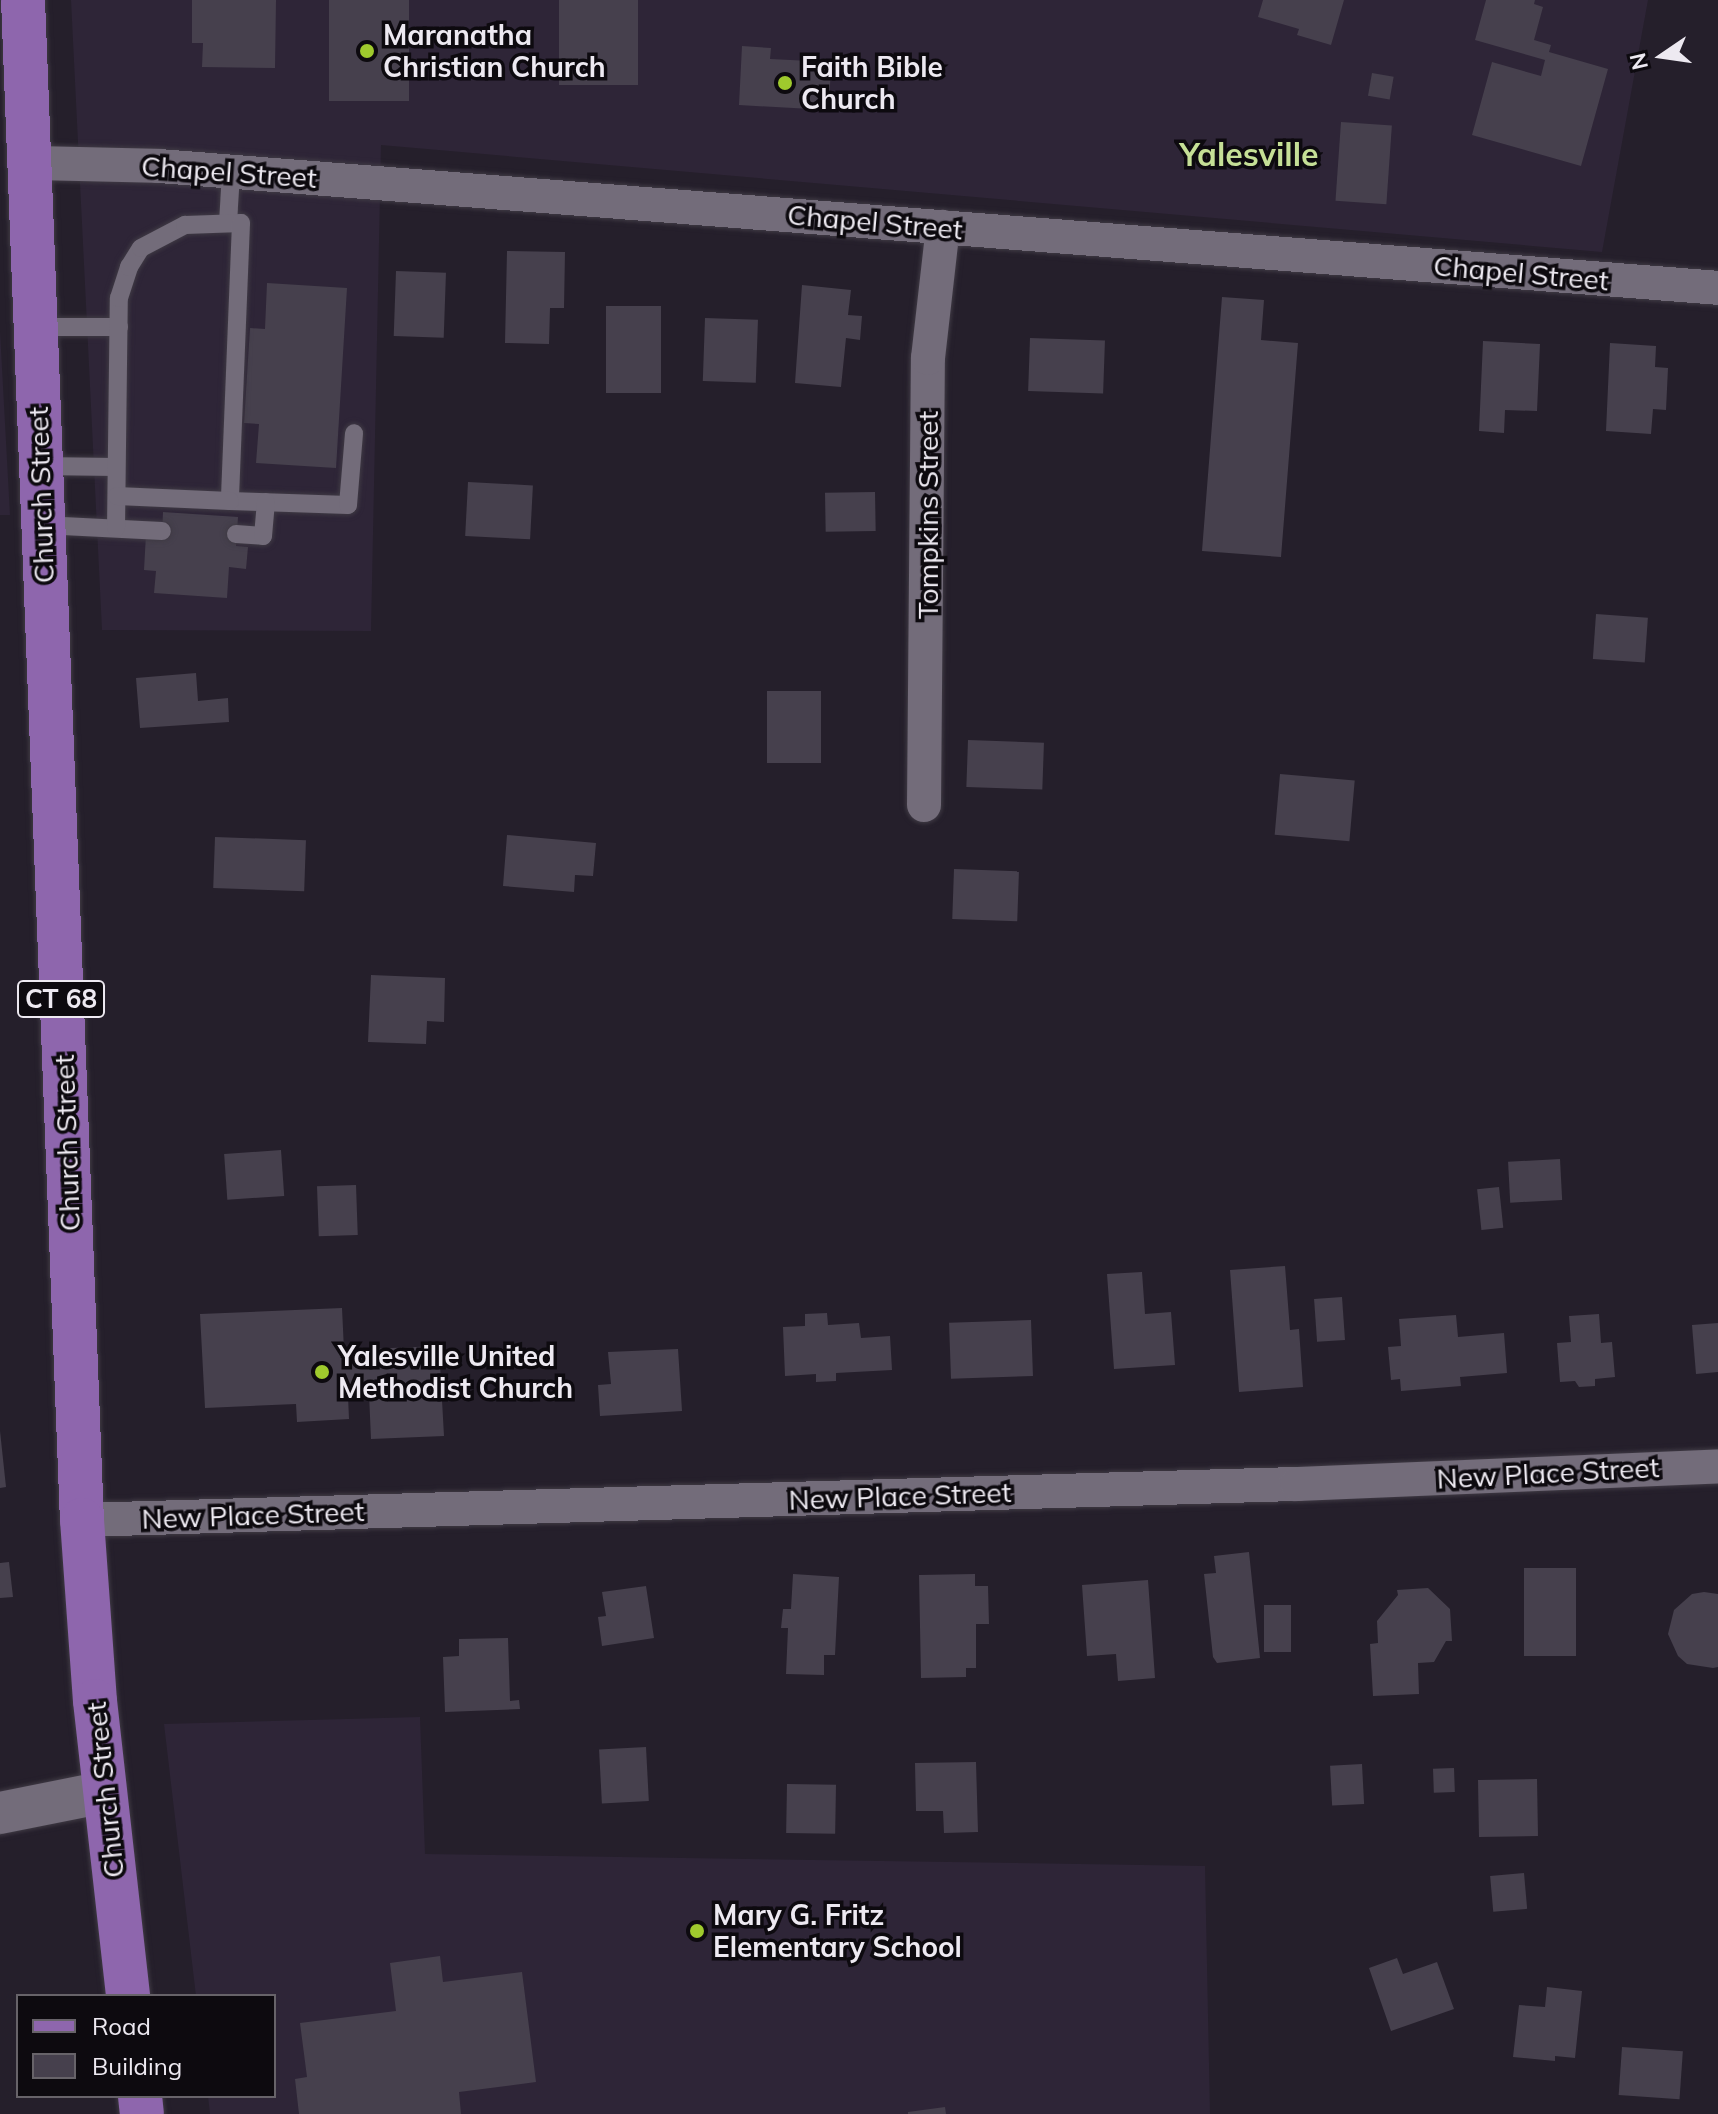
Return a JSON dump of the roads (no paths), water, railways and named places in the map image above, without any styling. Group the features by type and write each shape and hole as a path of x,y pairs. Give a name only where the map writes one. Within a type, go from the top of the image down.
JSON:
{"main road":[{"name":"Church Street","path":"23,0 82,1520 105,1792 128,1994"}],"street":[{"name":"Chapel Street","path":"31,163 90,162 231,172 1718,288"},
{"name":"Tompkins Street","path":"924,805 928,358 943,227"},
{"name":"New Place Street","path":"82,1520 1297,1484 1718,1466"},
{"path":"0,1813 105,1792"}],"lane":[{"path":"228,223 231,172"},
{"path":"116,528 119,298 129,267 141,248 185,225 241,223 230,501"},
{"path":"35,327 119,327"},
{"path":"117,496 348,505 354,433"},
{"path":"39,466 116,467"},
{"path":"236,534 263,536 266,502"},
{"path":"43,525 162,531"}],"place":[{"name":"Maranatha Christian Church","path":"367,51"},
{"name":"Faith Bible Church","path":"785,83"},
{"name":"Yalesville United Methodist Church","path":"322,1372"},
{"name":"Mary G. Fritz Elementary School","path":"697,1931"}],"district":[{"name":"Yalesville","path":"1249,154"}]}
